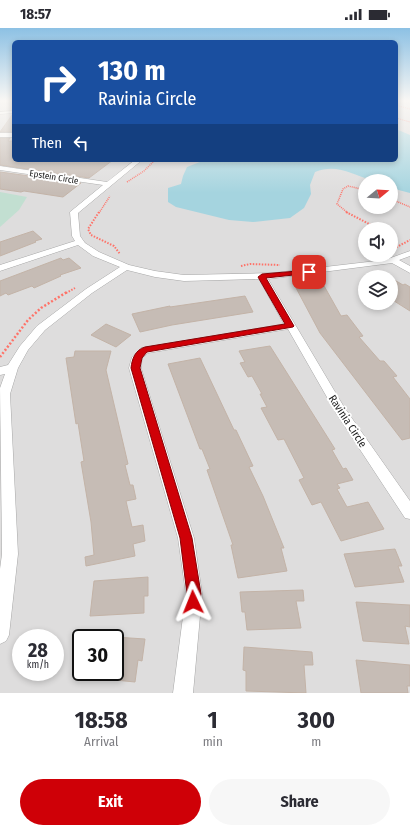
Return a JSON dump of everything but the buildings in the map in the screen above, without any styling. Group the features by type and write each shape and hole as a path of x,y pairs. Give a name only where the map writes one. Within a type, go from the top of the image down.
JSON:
{"street":[{"path":"0,135 12,135"},
{"path":"136,162 74,212 76,236 82,245 96,254 124,262 155,274 184,278 262,277 382,262"},
{"name":"Epstein Circle","path":"0,168 108,184"},
{"path":"0,268 80,242"},
{"path":"398,258 410,253"},
{"path":"0,635 10,554 4,394 6,369 41,328 124,262"},
{"path":"396,262 410,270"},
{"name":"Ravinia Circle","path":"262,277 340,410 410,514"},
{"path":"183,693 194,594 193,584 186,538 135,368 138,357 145,350 290,326"}],"path":[{"path":"124,184 144,171 153,162"},
{"path":"358,188 353,186 342,189 337,204 348,213 368,222"},
{"path":"112,194 102,206 97,217 88,229 91,234 114,246 124,262"},
{"path":"398,202 410,207"},
{"path":"398,246 410,240"}],"shaded area":[{"path":"0,131 12,131 12,162 398,162 398,131 410,131 410,693 0,693"}],"green space":[{"path":"0,192 27,197 19,210 0,227"}],"water":[{"path":"398,131 410,135 410,193 398,190 398,174 358,174 358,176 337,169 323,170 315,172 310,185 311,194 304,208 290,218 253,222 229,220 176,207 168,202 168,188 181,184 187,167 200,162 398,162"}],"route":[{"path":"193,602 194,594 186,538 135,368 138,357 145,350 290,326 262,277 309,272"}]}
